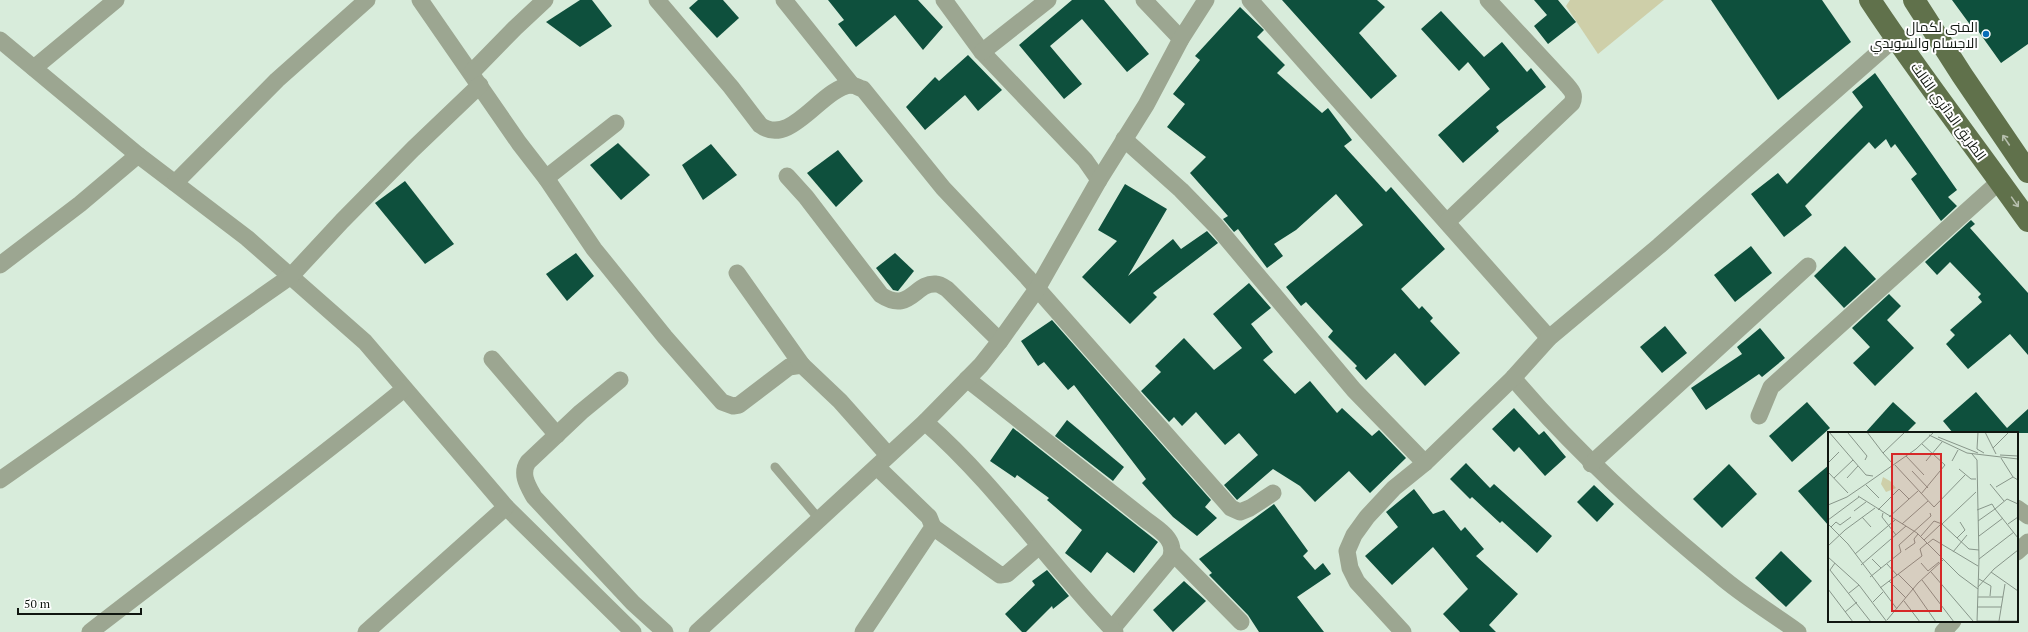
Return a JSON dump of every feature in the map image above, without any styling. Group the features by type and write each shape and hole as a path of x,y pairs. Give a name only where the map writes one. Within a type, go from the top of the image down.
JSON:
{"main road":[{"name":"الطريق الدائري الثالث","path":"1870,0 1895,38 2028,221"},
{"name":"الطريق الدائري الثالث","path":"1914,0 1962,75 2028,172"}],"street":[{"path":"34,68 116,0"},
{"path":"175,183 277,80 367,0"},
{"path":"420,0 519,143 546,178 594,249 665,337 722,402 733,406 738,405 789,367 802,365"},
{"path":"0,480 291,276 342,221 413,149 476,79 515,28 545,0"},
{"path":"657,0 731,87 760,125 766,130 782,129 793,125 831,94 841,88 852,85"},
{"path":"784,0 852,85 863,89 943,188 1037,289 1231,508 1240,512 1250,508 1273,493"},
{"path":"944,0 982,52 1085,160 1099,180"},
{"path":"982,52 1048,0"},
{"path":"1144,0 1181,39"},
{"path":"697,632 925,422 967,379 1000,341 1037,289 1099,180 1146,105 1181,39 1206,0"},
{"path":"1250,0 1549,338"},
{"path":"1447,222 1551,124 1572,103 1574,98 1573,92 1566,84 1488,0"},
{"path":"1403,632 1358,582 1350,568 1347,551 1354,534 1367,516 1394,488 1425,463 1513,378 1549,338 1659,246 1895,38"},
{"path":"0,40 138,155 247,238 365,342 506,507 634,632"},
{"path":"546,178 616,123"},
{"path":"1124,139 1181,190 1217,227 1354,390 1425,463"},
{"path":"0,265 80,204 138,155"},
{"path":"787,176 806,197 881,295 893,302 903,301 928,286 936,284 948,289 1000,341"},
{"path":"1759,416 1771,387 2000,181"},
{"path":"1591,464 1808,266"},
{"path":"737,274 802,365 840,401 888,455"},
{"path":"492,359 557,435"},
{"path":"1513,378 1544,415 1591,464 1720,576 1798,632"},
{"path":"967,379 1167,538 1172,544 1173,552 1241,622"},
{"path":"620,380 581,412 526,466 525,477 531,492 633,603 664,632"},
{"path":"90,632 187,556 348,436 404,389"},
{"path":"925,422 944,439 998,497 1081,596 1114,630 1156,577 1173,552"},
{"path":"876,467 929,517 933,527 1000,575 1007,574 1039,546"},
{"path":"366,632 506,507"},
{"path":"2018,509 2028,516"},
{"path":"863,632 933,527"},
{"path":"2018,551 2028,542"},
{"path":"1944,632 1952,622"}],"lane":[{"path":"775,466 820,520"}],"green space":[{"path":"1570,0 1664,0 1598,54 1566,6"}],"building":[{"path":"580,0 592,0 612,26 580,47 546,22"},
{"path":"698,0 723,0 739,18 717,38 689,8"},
{"path":"828,0 918,0 943,27 923,50 895,15 856,47 838,24 844,20"},
{"path":"1072,0 1104,0 1149,54 1127,72 1082,19 1050,46 1082,84 1064,99 1019,45"},
{"path":"1282,0 1377,0 1385,7 1359,33 1397,76 1371,99"},
{"path":"1534,0 1558,0 1576,22 1548,44 1534,26 1547,15"},
{"path":"1711,0 1822,0 1851,42 1778,100"},
{"path":"1952,0 2028,0 2028,44 2001,63 1976,28 1974,30"},
{"path":"1240,7 1264,30 1257,37 1285,65 1277,73 1322,113 1328,108 1352,140 1344,146 1386,192 1391,187 1445,249 1401,289 1419,309 1422,306 1433,318 1430,321 1460,353 1425,386 1395,353 1366,380 1355,368 1357,366 1328,337 1333,331 1306,302 1301,306 1286,287 1363,225 1336,194 1296,230 1274,244 1283,256 1267,268 1238,229 1234,232 1223,219 1228,216 1190,173 1206,157 1167,127 1185,104 1173,94 1200,60 1195,56"},
{"path":"1441,11 1484,57 1502,42 1527,72 1531,68 1546,87 1496,127 1499,131 1463,163 1438,135 1490,89 1468,62 1459,71 1421,29"},
{"path":"968,55 1002,90 978,111 965,95 925,130 906,107 935,77 939,81"},
{"path":"1875,73 1957,190 1948,197 1957,206 1941,221 1911,179 1917,174 1895,144 1891,148 1886,139 1875,149 1869,142 1805,206 1812,215 1784,237 1751,194 1778,173 1787,184 1863,107 1852,92"},
{"path":"618,143 650,175 621,200 590,165"},
{"path":"711,144 737,175 703,200 682,165"},
{"path":"838,150 863,181 836,207 807,173"},
{"path":"405,181 454,244 425,264 375,203"},
{"path":"1125,184 1167,209 1128,276 1173,239 1181,249 1207,231 1218,243 1153,293 1157,297 1130,324 1082,277 1117,241 1098,230"},
{"path":"1971,220 1975,224 1970,228 2028,293 2028,355 2010,334 1968,369 1946,344 1955,335 1950,330 1982,302 1978,297 1981,294 1950,262 1937,275 1925,262"},
{"path":"1751,246 1772,273 1735,302 1714,275"},
{"path":"1845,246 1876,279 1844,308 1814,276"},
{"path":"576,253 594,276 567,301 546,274"},
{"path":"895,253 914,271 898,291 893,290 876,268"},
{"path":"1249,283 1271,308 1251,324 1273,352 1263,360 1295,394 1310,381 1337,413 1342,408 1372,436 1379,430 1406,458 1370,493 1349,471 1315,502 1300,486 1273,469 1237,500 1224,485 1258,455 1239,433 1225,445 1196,412 1182,426 1174,417 1169,422 1141,391 1161,372 1155,366 1184,338 1214,370 1242,348 1213,314"},
{"path":"1889,294 1901,306 1887,320 1914,348 1875,386 1853,363 1870,347 1852,328"},
{"path":"1052,320 1211,500 1205,507 1217,518 1197,536 1173,517 1142,483 1146,479 1074,385 1068,390 1044,362 1038,366 1021,341"},
{"path":"1665,326 1687,353 1662,373 1640,347"},
{"path":"1760,328 1785,358 1762,377 1759,374 1706,410 1691,388 1742,354 1737,347"},
{"path":"1976,392 2007,428 2028,409 2028,433 1952,432 1943,421"},
{"path":"1807,402 1830,428 1792,462 1769,436"},
{"path":"1893,402 1916,423 1907,432 1866,432"},
{"path":"1514,408 1539,435 1544,431 1566,457 1545,476 1519,447 1514,452 1492,429"},
{"path":"1067,420 1124,467 1113,481 1055,436"},
{"path":"1013,428 1158,542 1134,573 1107,552 1091,573 1065,553 1082,530 1047,500 1049,498 1017,475 1015,478 990,461"},
{"path":"1466,463 1490,488 1494,484 1552,536 1537,553 1502,521 1500,523 1472,497 1470,499 1450,479"},
{"path":"1729,464 1757,494 1722,528 1693,499"},
{"path":"1828,466 1828,525 1798,491"},
{"path":"1594,485 1614,504 1597,522 1577,502"},
{"path":"1414,489 1433,514 1444,510 1461,531 1465,527 1484,549 1476,556 1518,594 1489,625 1496,632 1460,632 1443,614 1468,589 1433,547 1392,585 1365,556 1398,527 1386,512"},
{"path":"1274,504 1308,551 1303,556 1315,570 1323,563 1331,574 1297,597 1324,632 1259,632 1248,615 1209,575 1212,573 1199,559"},
{"path":"1781,551 1812,581 1786,607 1755,578"},
{"path":"1047,570 1069,596 1053,609 1052,606 1026,632 1022,632 1005,614 1035,585 1032,581"},
{"path":"1184,581 1206,601 1173,632 1153,610"}],"place":[{"name":"المنى لكمال الاجسام والسويدي","path":"1986,34"}]}
